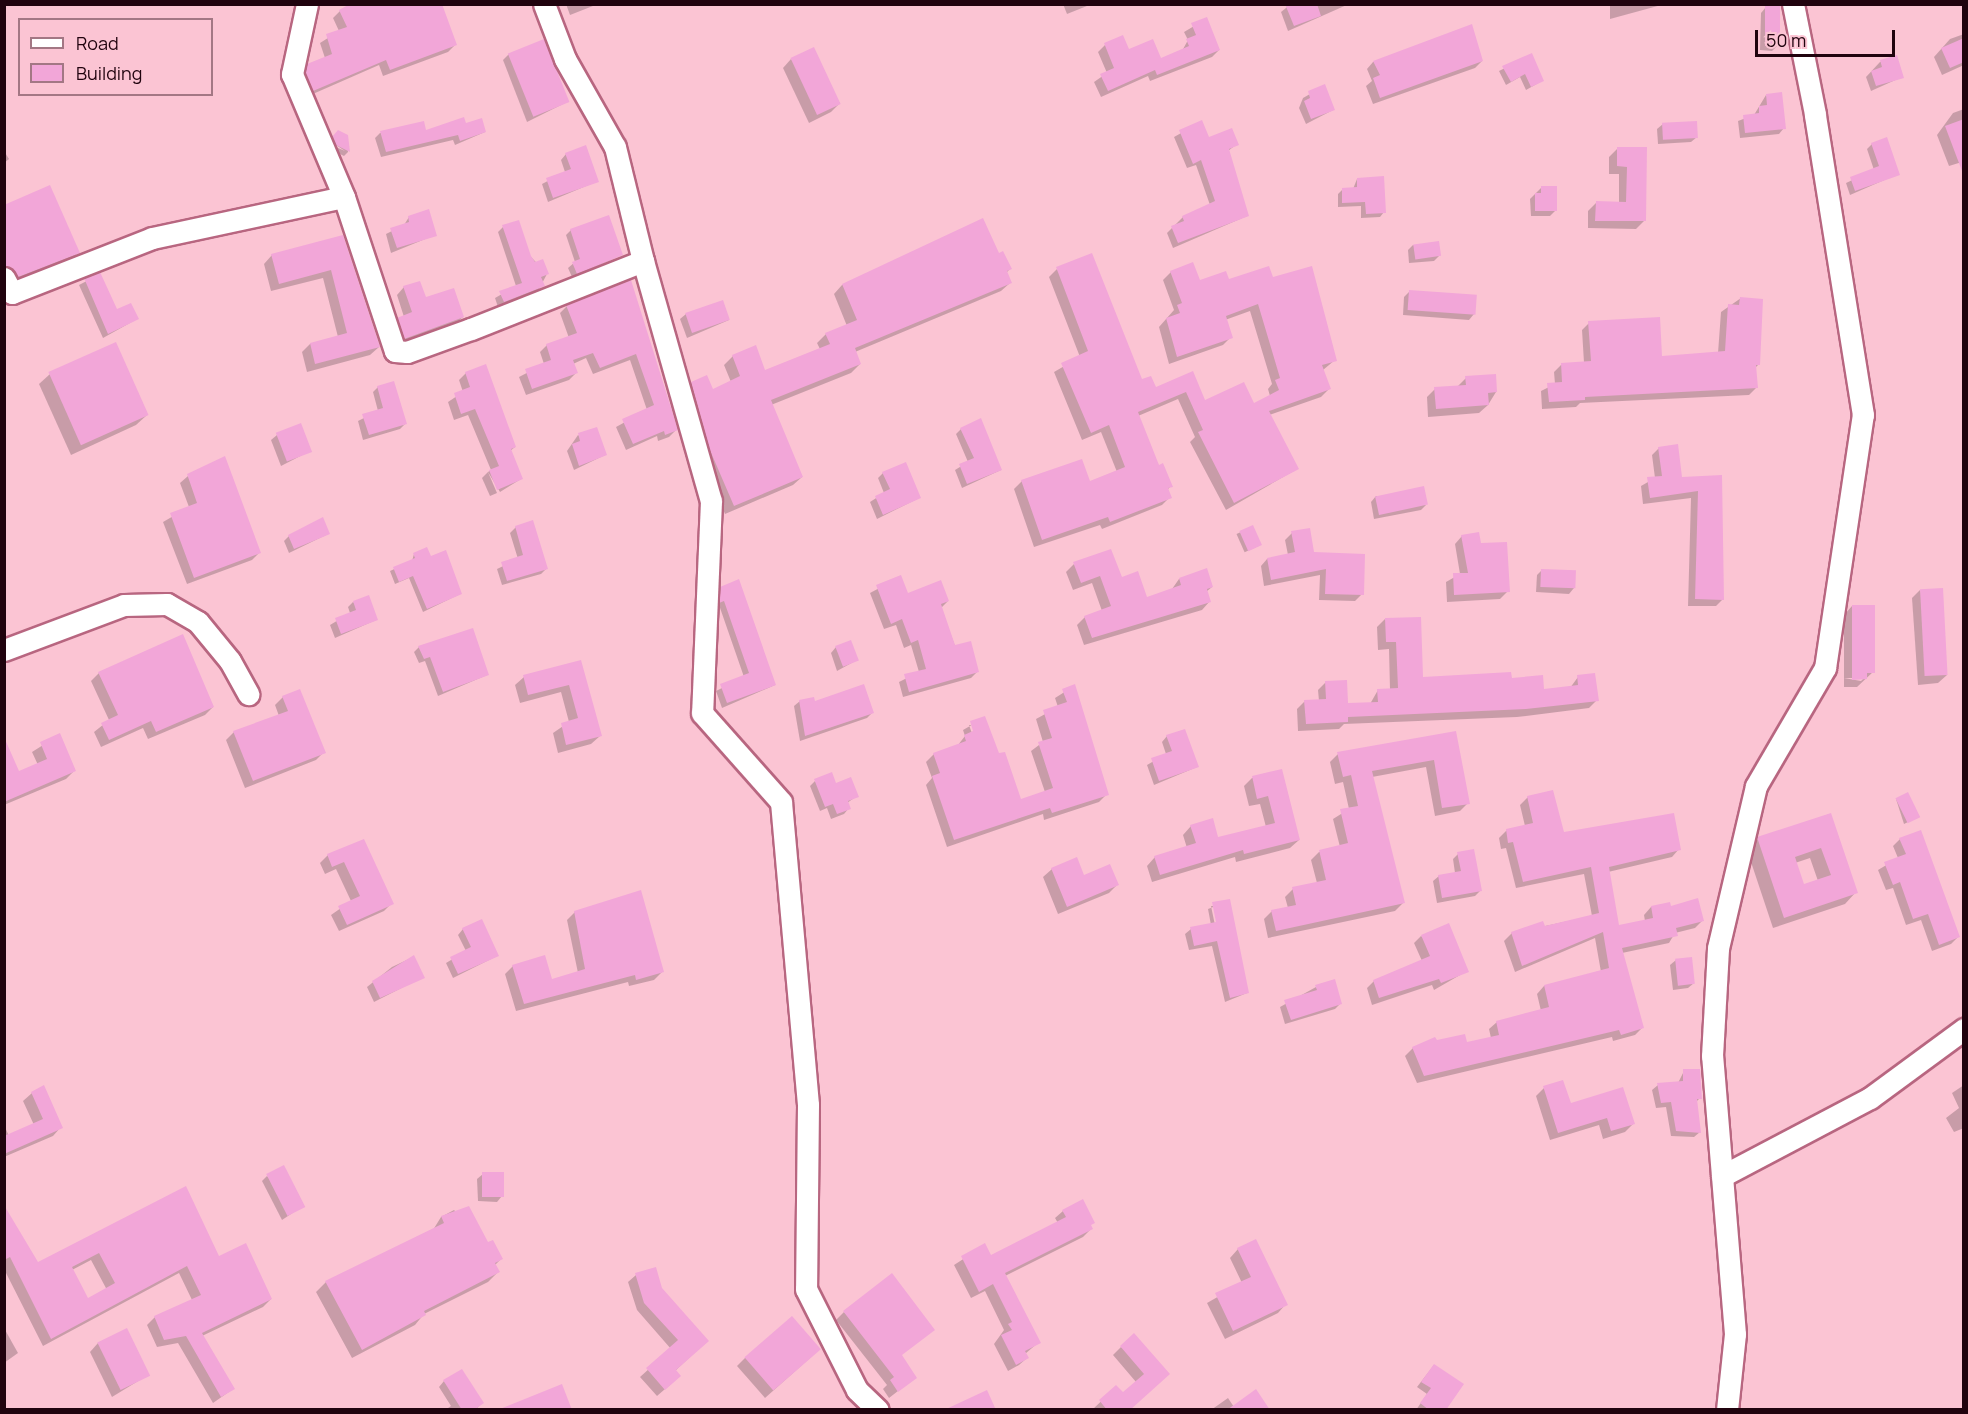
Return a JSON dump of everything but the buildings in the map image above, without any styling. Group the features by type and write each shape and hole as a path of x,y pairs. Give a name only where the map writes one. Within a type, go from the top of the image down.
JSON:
{"street":[{"path":"307,4 292,74 344,197 395,351 407,351 471,330 643,261"},
{"path":"544,4 565,59 615,147 643,261 711,501 702,713 781,802 808,1105 806,1289 857,1390 878,1410"},
{"path":"1727,1410 1735,1334 1712,1056 1718,948 1756,786 1825,668 1863,415 1815,114 1793,4"},
{"path":"4,278 12,293 153,238 344,197"},
{"path":"4,650 124,605 167,604 198,622 230,662 248,694"},
{"path":"1722,1176 1870,1098 1964,1029"}]}
